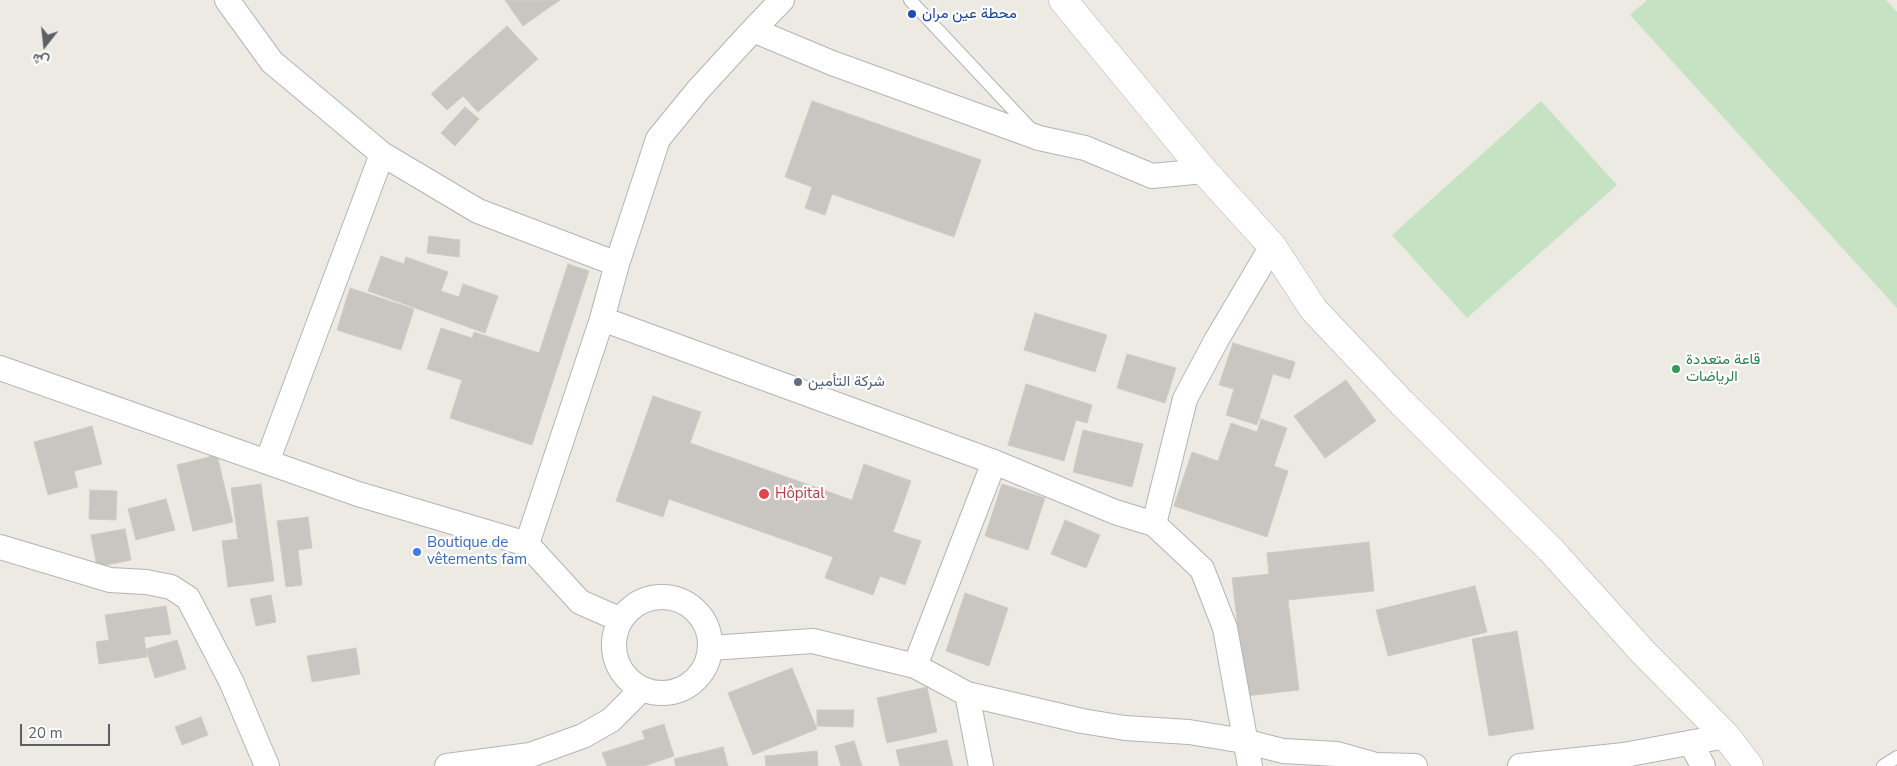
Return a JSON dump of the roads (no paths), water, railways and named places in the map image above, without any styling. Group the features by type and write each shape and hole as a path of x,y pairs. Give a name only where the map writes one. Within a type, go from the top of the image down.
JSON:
{"main road":[{"path":"1063,0 1204,171 1272,246 1314,310 1402,403 1552,550 1642,651 1726,736 1749,766"}],"street":[{"path":"227,0 272,62 382,154 478,211 617,264"},
{"path":"526,544 602,319 617,264 658,138 698,90 782,0"},
{"path":"753,30 832,63 1039,138 1085,148 1152,176 1204,171"},
{"path":"268,462 382,154"},
{"path":"1154,524 1185,399 1217,339 1272,246"},
{"path":"602,319 994,462 1115,512 1154,524 1202,569 1224,628 1250,766"},
{"path":"0,368 358,494 526,544 580,602 621,620"},
{"path":"915,666 994,462"},
{"path":"0,547 62,568 110,580 146,582 171,587 188,598 231,681 267,766"},
{"path":"662,597 678,600 692,607 702,619 709,633 710,648 707,663 699,676 687,686 672,692 657,693 642,689 630,680 620,667 615,652 615,635 621,620 632,608 646,600 662,597"},
{"path":"710,648 814,641 915,666 967,694 1125,728 1189,732 1244,741 1283,751 1337,754 1376,766"},
{"path":"447,766 530,755 584,736 611,720 642,689"},
{"path":"967,694 981,766"},
{"path":"1520,766 1625,761 1691,743 1726,736"},
{"path":"1691,743 1703,766"},
{"path":"1369,766 1415,766"}],"lane":[{"path":"910,0 1039,138"},
{"path":"1883,766 1897,757"}],"place":[{"name":"محطة عين مران","path":"912,14"},
{"name":"قاعة متعددة الرياضات","path":"1676,369"},
{"name":"شركة التأمين","path":"798,382"},
{"name":"Hôpital","path":"764,494"},
{"name":"Boutique de vêtements fam","path":"417,552"}]}
